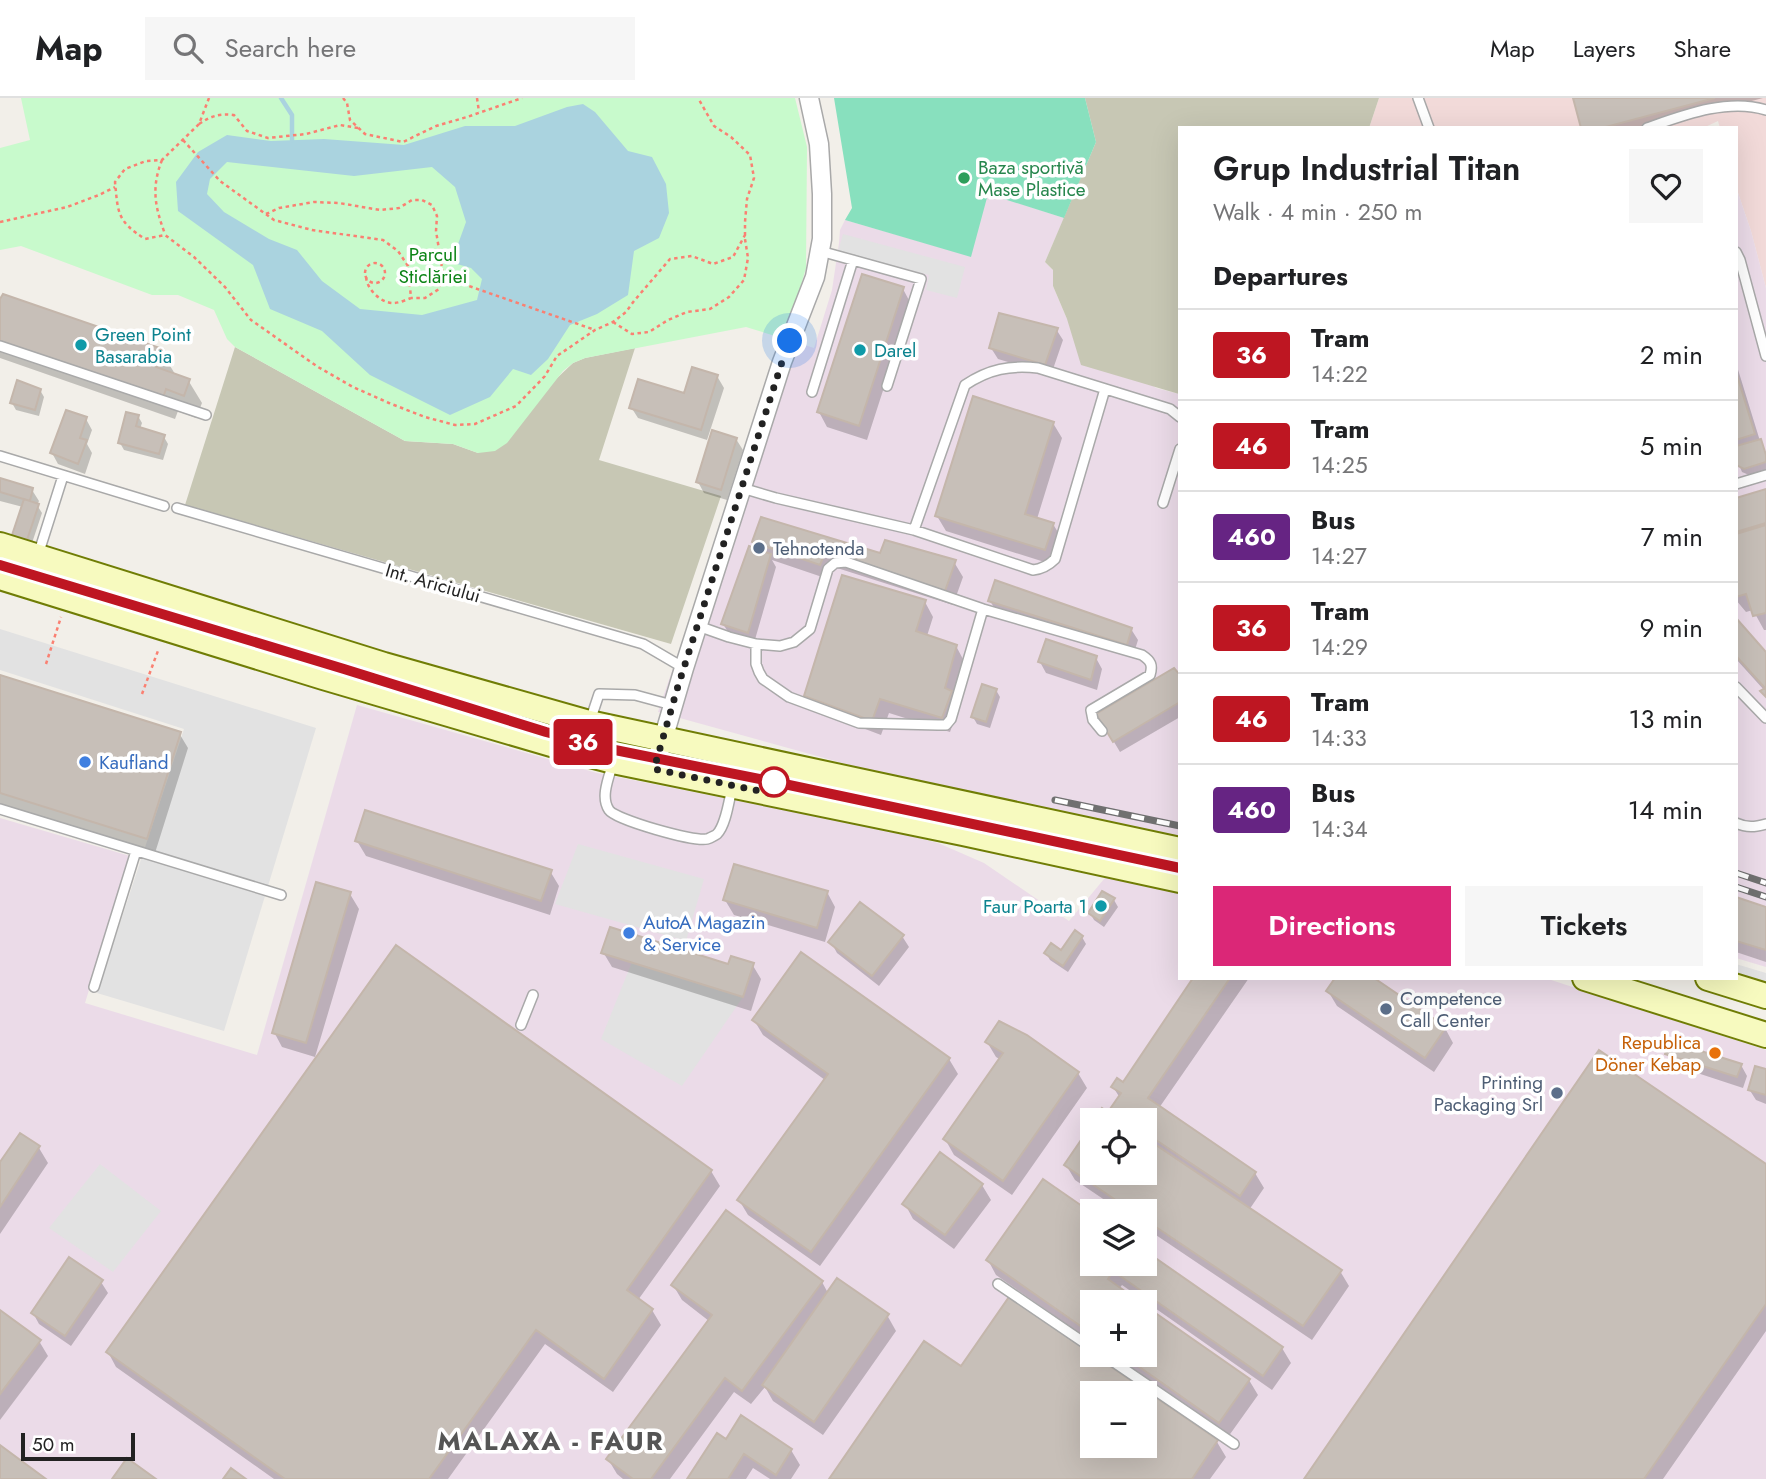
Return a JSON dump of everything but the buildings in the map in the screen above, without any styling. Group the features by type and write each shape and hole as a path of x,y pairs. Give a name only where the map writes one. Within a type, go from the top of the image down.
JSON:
{"main road":[{"path":"0,545 345,653 589,723 1178,850"},
{"path":"0,578 341,687 613,761 1178,880"},
{"path":"1591,980 1766,1035"},
{"path":"1714,980 1766,996"}],"street":[{"path":"654,769 782,362 815,277 822,239 822,194 819,144 809,98"}],"lane":[{"path":"1418,98 1428,126"},
{"path":"1653,126 1723,104 1755,106 1766,110"},
{"path":"820,251 921,279 887,386"},
{"path":"1738,256 1766,356"},
{"path":"812,392 853,260"},
{"path":"0,346 206,415"},
{"path":"914,530 965,385 977,377 1020,366 1038,368 1170,409 1178,415"},
{"path":"742,488 914,530 1033,570 1040,569 1055,559 1105,389"},
{"path":"1163,503 1178,455"},
{"path":"0,456 164,506"},
{"path":"1738,483 1766,475"},
{"path":"37,556 63,476"},
{"name":"Int. Ariciului","path":"177,508 643,644 684,668"},
{"path":"698,626 756,644 780,646 794,642 810,629 828,569 835,563 846,562 983,609 1142,655 1152,666 1150,675 1091,710 1093,720 1102,731"},
{"path":"756,644 759,672 764,679 789,697 859,723 946,725 983,609"},
{"path":"1738,689 1766,718"},
{"path":"589,723 599,694 635,695 672,705"},
{"path":"613,761 604,799 610,812 624,819 691,838 708,839 718,834 733,785"},
{"path":"0,809 281,895"},
{"path":"1738,824 1754,827 1766,824"},
{"path":"94,987 136,851"},
{"path":"521,1025 533,996"},
{"path":"998,1284 1080,1340"},
{"path":"1121,1367 1234,1444"}],"path":[{"path":"199,124 208,98"},
{"path":"343,98 347,103 350,120 365,134 403,142 436,126 522,98"},
{"path":"477,98 480,113"},
{"path":"613,322 632,334 649,332 687,312 710,309 729,297 744,280 748,258 745,235 747,199 754,178 750,155 714,126 698,98"},
{"path":"358,128 340,125 298,135 268,138 247,131 234,115 221,113 209,117 162,160 156,175 158,216 165,235 225,286 251,320 318,367 354,387 425,417 456,425 475,424 516,406 545,376 557,356 626,312 670,259 692,256 713,264 733,257 745,235"},
{"path":"183,140 220,181 274,220 313,230 383,240 398,251 408,267 411,298"},
{"path":"162,160 146,161 125,169 114,181 118,212 128,228 145,239 165,235"},
{"path":"0,222 67,207 115,187"},
{"path":"266,214 279,208 314,202 380,210 399,208 412,200 422,200 432,205 438,216 436,231 442,262 443,274 439,289 425,298 411,298 393,303 379,298 366,283 366,276 368,267 380,265 385,272 384,278 379,282 370,281 366,276"},
{"path":"441,280 466,285 595,330"},
{"path":"46,664 61,616"},
{"path":"142,694 159,646"}],"shaded area":[{"path":"1085,98 1379,98 1370,126 1178,126 1178,394 1081,365 1067,319 1053,286 1053,270 1045,262 1096,142"},
{"path":"1379,98 1766,98 1766,288 1738,193 1738,126 1719,126 1718,121 1707,126 1370,126"},
{"path":"988,193 1064,218 1045,262 1053,270 1053,286 1067,319 1156,388 1178,394 1178,846 1052,821 658,712 785,339 814,348 832,290 840,230 845,220 970,256"},
{"path":"1738,193 1766,288 1766,967 1738,959"},
{"path":"843,234 965,267 957,298 926,290 929,275 838,251"},
{"path":"235,347 405,441 453,444 478,453 573,363 635,348 599,460 721,496 671,644 185,505"},
{"path":"0,629 316,728 224,1031 97,993 184,729 0,670"},
{"path":"357,705 597,773 895,832 938,843 984,863 1069,921 1109,873 1178,889 1178,980 1551,980 1766,1050 1766,1479 0,1479 0,818 130,856 85,1003 257,1055"},
{"path":"578,844 704,879 686,941 555,904"},
{"path":"632,962 743,997 682,1086 601,1039"},
{"path":"1738,965 1766,973 1766,983 1738,976"},
{"path":"100,1164 161,1211 113,1272 49,1228"}],"green space":[{"name":"Parcul Sticlăriei","path":"21,98 795,98 807,147 806,268 785,339 746,327 585,358 563,371 507,443 495,451 478,453 453,444 405,441 235,347 227,339 214,310 178,295 152,295 21,246 0,250 0,148 30,140"},
{"name":"Baza sportivă Mase Plastice","path":"834,98 1085,98 1096,142 1064,218 988,194 971,257 845,220 852,208"}],"water":[{"path":"583,104 595,112 628,151 652,157 666,184 669,213 659,238 634,251 628,295 597,314 570,325 548,359 531,375 513,369 490,397 450,415 370,375 322,331 270,309 253,265 178,211 176,182 198,152 227,135 271,141 324,139 404,145 465,126 515,126","holes":["227,162 354,176 432,167 455,187 466,222 457,247 457,264 471,268 482,279 477,300 422,315 360,309 322,281 297,250 269,239 224,212 207,194 210,179"]}],"waterway":[{"path":"281,98 292,115 292,140"}],"railway":[{"path":"1055,800 1178,826"},
{"path":"1738,874 1766,883"},
{"path":"1738,888 1766,897"}],"tram line":[{"name":"36","path":"0,565 546,732 610,749 1178,868"}],"place":[{"name":"Baza sportivă Mase Plastice","path":"964,178"},
{"name":"Green Point Basarabia","path":"81,345"},
{"name":"Darel","path":"860,350"},
{"name":"Tehnotenda","path":"759,548"},
{"name":"Kaufland","path":"85,762"},
{"name":"Faur Poarta 1","path":"1101,906"},
{"name":"AutoA Magazin & Service","path":"629,933"},
{"name":"Competence Call Center","path":"1386,1009"},
{"name":"Republica Döner Kebap","path":"1715,1053"},
{"name":"Printing Packaging Srl","path":"1557,1093"}],"district":[{"name":"MALAXA - FAUR","path":"551,1441"}],"route":[{"path":"774,782 769,793 654,769 678,686 790,341"}]}
